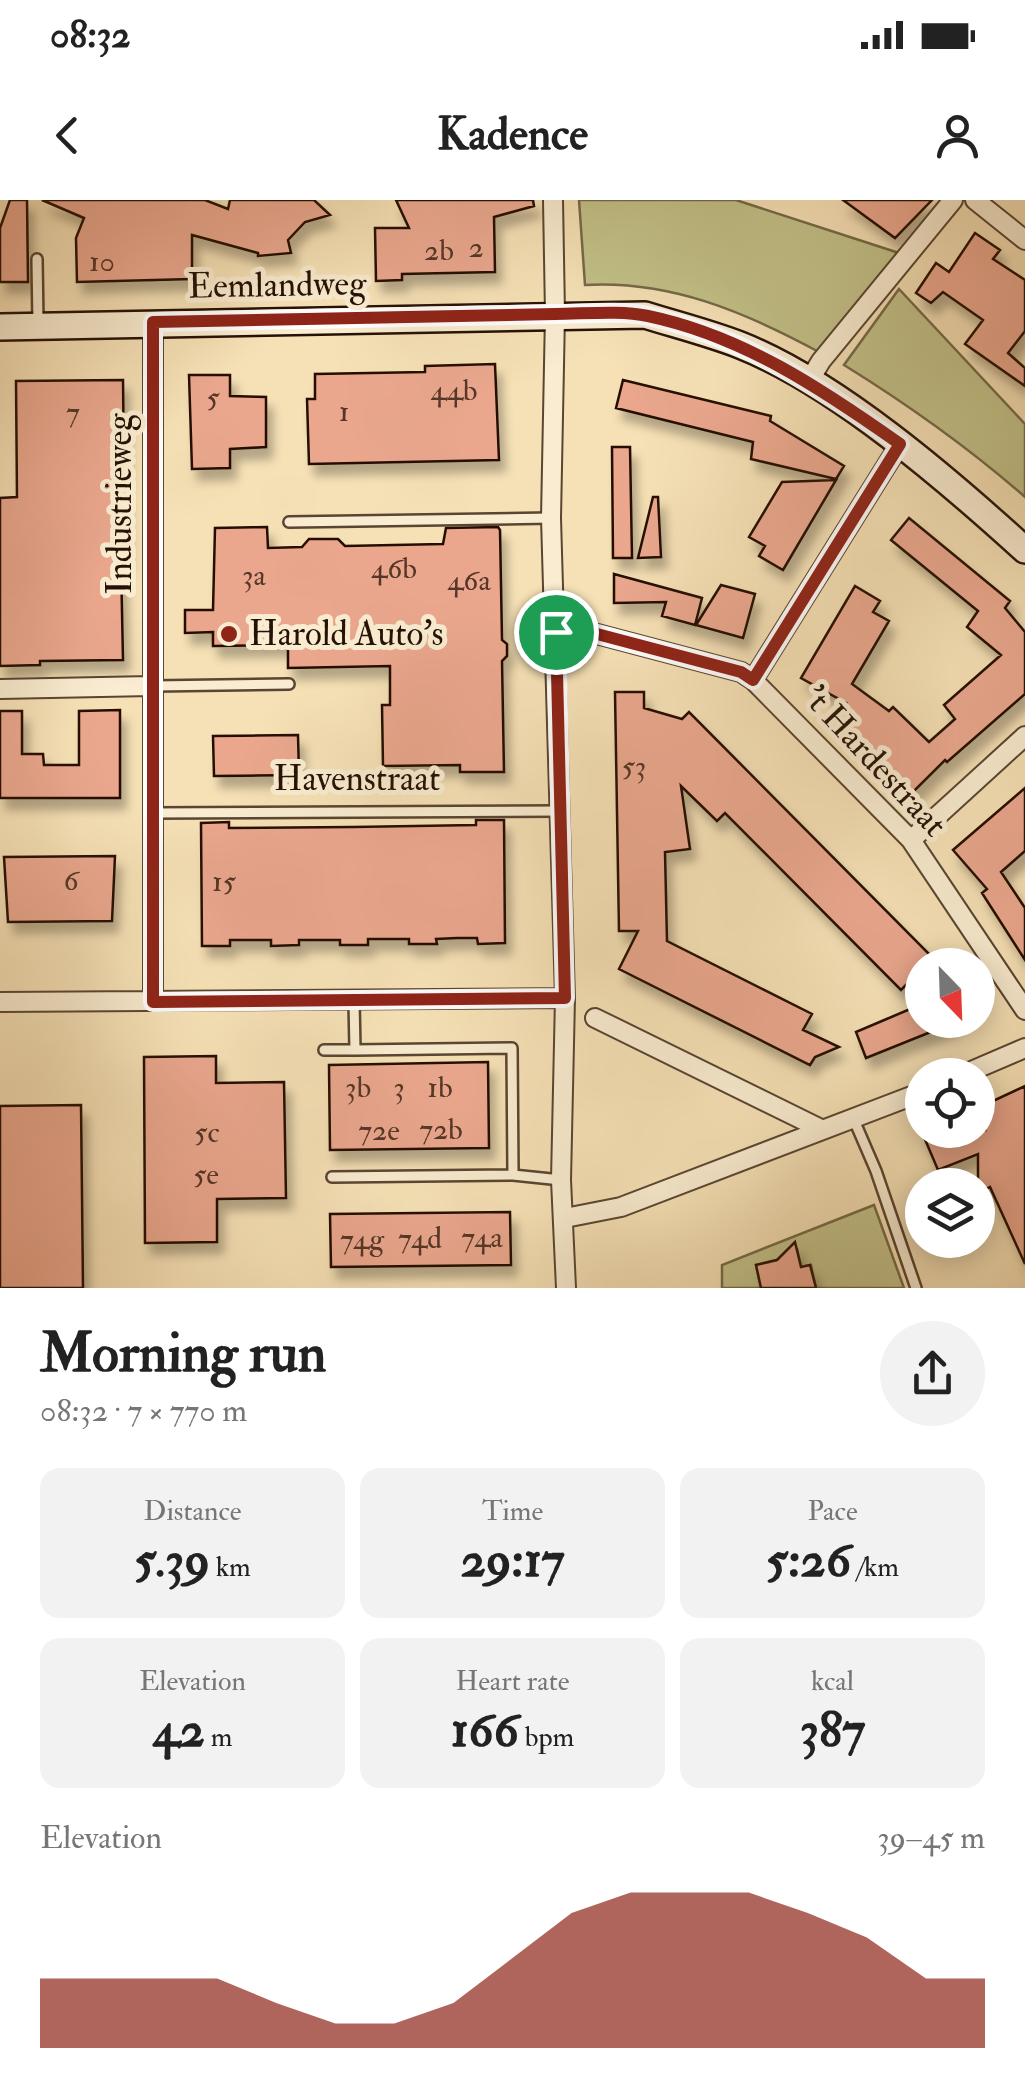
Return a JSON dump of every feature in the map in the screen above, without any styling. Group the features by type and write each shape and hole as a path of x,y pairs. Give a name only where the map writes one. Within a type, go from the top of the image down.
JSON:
{"main road":[{"name":"Eemlandweg","path":"0,328 645,315 742,346 809,381 900,444 1025,550"}],"street":[{"path":"553,200 551,518 565,998 562,1180 566,1288"},
{"path":"809,381 821,361 953,200"},
{"path":"975,200 1025,240"},
{"name":"Industrieweg","path":"153,322 153,1002"},
{"path":"753,680 900,444"},
{"name":"'t Hardestraat","path":"556,632 597,634 741,672 753,680 911,840 1025,1010"},
{"path":"0,688 151,686"},
{"path":"911,840 1025,736"},
{"path":"0,1002 565,998"},
{"path":"595,1018 820,1129"},
{"path":"995,1061 1025,1048"},
{"path":"566,1218 620,1206 905,1099"}],"lane":[{"path":"37,259 38,326"},
{"path":"289,522 551,518"},
{"path":"151,686 289,684"},
{"name":"Havenstraat","path":"153,812 560,811"},
{"path":"354,1000 355,1050"},
{"path":"324,1050 512,1048 512,1175"},
{"path":"854,1120 916,1288"},
{"path":"332,1177 512,1175 562,1180"}],"shaded area":[{"path":"579,200 736,200 899,253 819,352 735,312 677,293 585,285"},
{"path":"899,289 1025,424 1025,497 937,427 844,365"},
{"path":"874,1205 904,1288 816,1288 811,1265 801,1267 797,1249 791,1247 788,1257 756,1265 761,1288 722,1288 722,1265"}],"building":[{"path":"10,200 27,200 28,282 0,282 0,228"},
{"path":"42,200 205,200 228,209 230,200 314,200 330,215 305,222 288,240 291,253 258,256 192,235 192,279 77,282 76,238 84,218"},
{"path":"396,200 533,200 534,206 494,217 495,272 402,274 402,280 376,281 375,228 409,228"},
{"path":"843,200 932,200 895,238"},
{"path":"975,233 1000,250 993,259 1025,280 1025,331 1008,353 1025,368 1025,386 965,344 983,320 943,292 931,303 916,293 936,263 949,272"},
{"path":"495,364 499,460 309,464 307,399 315,399 315,374 425,372 425,366"},
{"path":"189,375 230,375 230,396 266,397 266,447 230,449 230,468 192,469"},
{"path":"123,380 123,660 40,661 40,665 0,666 0,498 17,497 16,381"},
{"path":"623,380 771,416 770,421 844,466 836,479 751,459 753,442 616,408"},
{"path":"612,447 630,447 632,558 613,558"},
{"path":"836,480 783,570 759,556 765,546 749,537 782,482"},
{"path":"653,497 658,497 661,557 638,558"},
{"path":"909,518 1010,601 1005,608 1025,632 1025,694 945,760 913,792 838,718 838,710 846,703 801,678 855,586 880,601 873,612 889,621 852,684 889,711 893,707 929,742 955,719 944,705 1001,655 967,627 978,611 891,540"},
{"path":"267,527 268,548 302,547 309,539 338,539 345,546 443,544 446,528 498,527 502,640 507,644 507,656 502,661 504,772 460,772 460,765 383,766 382,705 390,705 390,666 288,668 288,645 213,646 213,632 185,633 185,610 213,610 215,528"},
{"path":"614,574 702,598 695,625 662,616 666,602 614,603"},
{"path":"721,585 755,594 743,638 696,625"},
{"path":"615,692 644,692 644,708 682,719 689,712 923,948 905,948 905,986 901,990 725,813 717,821 681,786 690,849 665,852 667,941 812,1014 803,1030 839,1047 815,1057 810,1065 619,969 638,931 619,931"},
{"path":"120,710 120,798 0,798 0,711 22,711 22,754 43,754 44,765 79,765 79,711"},
{"path":"298,735 299,775 214,776 213,736"},
{"path":"1025,788 1025,851 1001,872 1025,908 1025,960 982,893 987,889 953,850"},
{"path":"476,820 504,820 505,943 478,944 477,938 436,939 437,944 368,939 368,945 299,940 299,945 271,946 271,940 230,940 230,946 202,946 201,823 229,822 229,828 353,827 476,825"},
{"path":"115,856 112,921 8,922 4,857"},
{"path":"905,1011 905,1038 916,1038 866,1058 856,1032"},
{"path":"216,1056 216,1083 284,1082 286,1198 217,1199 217,1242 145,1243 144,1057"},
{"path":"488,1062 489,1148 330,1150 329,1065"},
{"path":"1025,1086 1025,1264 995,1198 995,1168 978,1168 978,1154 937,1168 929,1148 995,1148 995,1100"},
{"path":"81,1105 83,1288 0,1288 0,1106"},
{"path":"510,1212 511,1265 331,1267 330,1214"},
{"path":"795,1242 801,1267 810,1265 816,1288 761,1288 756,1265 777,1260"}],"place":[{"name":"Harold Auto's","path":"229,634"}],"route":[{"path":"645,315 742,346 809,381 900,444 753,680 741,672 597,634 556,632 565,998 153,1002 153,322 645,315"}]}
